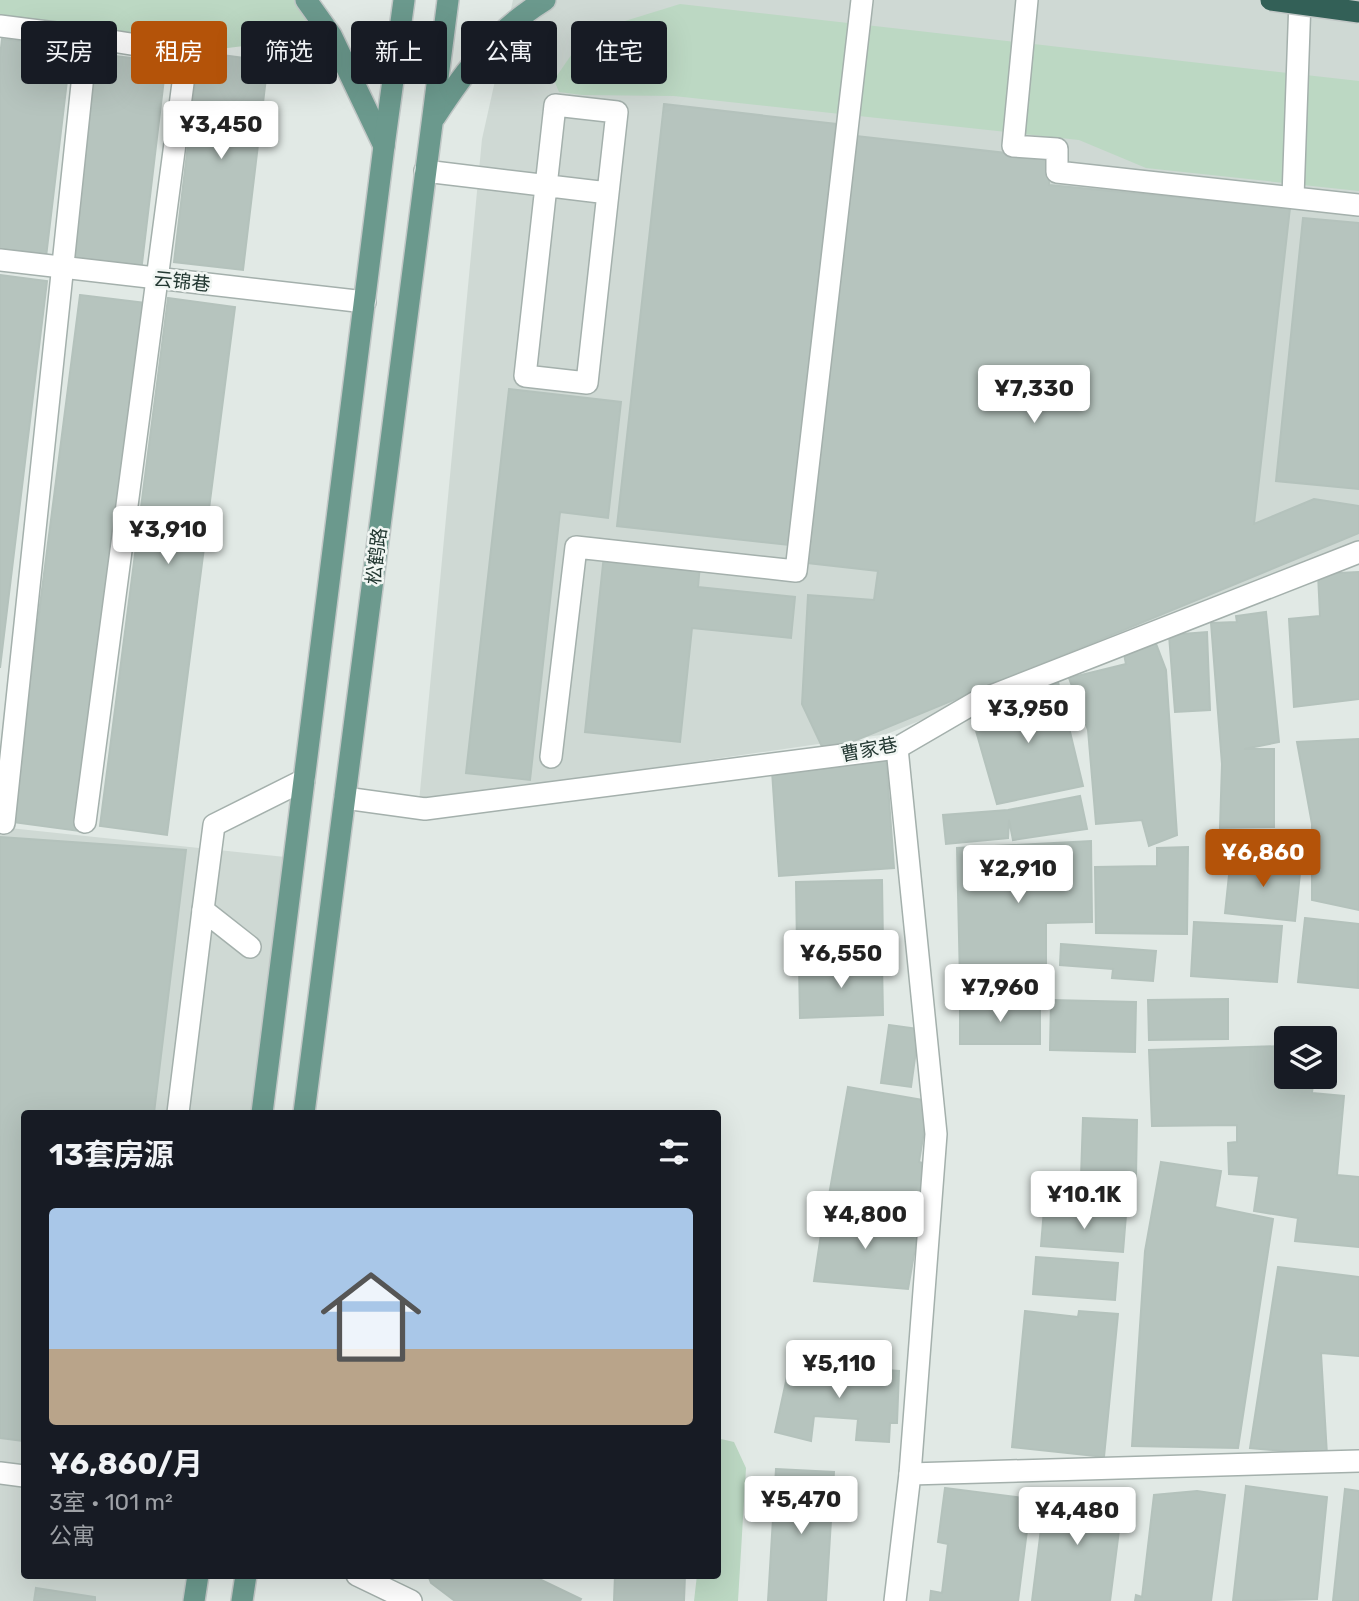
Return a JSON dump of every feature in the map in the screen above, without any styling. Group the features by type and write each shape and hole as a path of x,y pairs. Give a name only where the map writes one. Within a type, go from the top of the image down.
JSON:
{"highway":[{"path":"1271,0 1359,12"}],"main road":[{"path":"306,0 331,35 384,146"},
{"path":"262,1110 404,0"},
{"name":"松鹤路","path":"304,1110 448,0"},
{"path":"431,121 467,68 495,38 545,0"},
{"path":"194,1601 197,1579"},
{"path":"243,1601 246,1579"}],"street":[{"path":"551,757 576,547 796,571 862,0"},
{"path":"1027,0 1013,146 1056,149 1057,172 1359,205"},
{"path":"1293,197 1300,0"},
{"path":"0,26 21,29"},
{"path":"85,822 187,53 117,42"},
{"path":"4,823 82,84"},
{"path":"555,105 617,112 608,193 587,383 525,376 555,105"},
{"path":"425,171 608,193"},
{"name":"云锦巷","path":"0,260 365,302"},
{"name":"曹家巷","path":"345,798 425,809 897,748 976,702 1359,552"},
{"path":"895,1601 910,1475 936,1134 897,748"},
{"path":"178,1110 215,825 304,780"},
{"path":"203,910 250,947"},
{"path":"910,1475 1359,1461"},
{"path":"0,1472 21,1476"},
{"path":"365,1579 408,1600"}],"shaded area":[{"path":"513,0 1359,0 1359,543 887,734 419,802 482,139 494,84 557,84 557,21 508,21"},
{"path":"0,827 295,858 254,1110 21,1110 21,1579 197,1579 194,1601 0,1601"}],"green space":[{"path":"0,0 306,0 321,21 241,21 241,46 227,48 227,21 131,21 131,45 117,43 117,21 21,21 21,29 0,26"},
{"path":"680,4 1359,81 1359,191 1146,168 1079,140 674,96 582,95 559,92 556,84 557,76 571,55 571,84 667,84 667,21 625,21"},
{"path":"721,1439 734,1442 746,1468 738,1601 694,1601 697,1579 721,1579"}],"building":[{"path":"2,39 21,41 21,84 67,84 46,257 0,252"},
{"path":"117,56 131,58 131,84 163,84 141,272 72,264 93,84 117,84"},
{"path":"227,56 241,57 241,84 265,84 243,270 174,262 195,84 227,84"},
{"path":"664,104 836,124 789,545 617,526"},
{"path":"856,136 1050,158 1049,185 1290,208 1254,524 1314,499 1359,506 1359,533 825,753 802,704 808,595 874,600 878,571 808,563"},
{"path":"1303,218 1359,223 1359,489 1276,481"},
{"path":"0,275 47,281 0,668"},
{"path":"80,295 147,303 79,831 12,822"},
{"path":"168,298 235,307 167,835 100,826"},
{"path":"509,389 621,402 608,518 560,512 530,780 466,773"},
{"path":"604,555 700,565 698,587 795,597 791,638 692,628 680,742 585,732"},
{"path":"1359,572 1359,699 1294,707 1289,619 1320,616 1318,574"},
{"path":"1266,612 1279,742 1244,749 1274,749 1274,827 1220,828 1222,764 1211,623 1237,622 1236,616"},
{"path":"1207,632 1210,710 1175,712 1169,635"},
{"path":"1155,641 1166,670 1177,835 1149,846 1142,820 1096,824 1088,730 1069,678 1126,664 1123,649"},
{"path":"1058,682 1083,786 997,804 970,710"},
{"path":"1359,739 1359,910 1312,900 1312,824 1297,742"},
{"path":"886,758 894,868 779,876 772,771"},
{"path":"1080,796 1087,829 1013,840 1009,820 1008,838 946,844 943,815 1008,810"},
{"path":"0,837 186,850 154,1110 21,1110 21,1441 0,1438"},
{"path":"1091,841 1092,922 1046,923 1046,978 960,981 957,848"},
{"path":"1188,847 1187,934 1096,933 1095,867 1157,866 1157,848"},
{"path":"1231,856 1301,864 1295,921 1225,913"},
{"path":"882,880 883,945 797,947 796,882"},
{"path":"1305,918 1359,924 1358,988 1298,982"},
{"path":"1194,922 1282,926 1277,982 1191,976"},
{"path":"1061,944 1156,951 1153,981 1112,978 1113,969 1060,965"},
{"path":"882,962 883,1015 800,1018 799,965"},
{"path":"1228,999 1228,1039 1149,1040 1148,1000"},
{"path":"1051,1000 1136,1002 1135,1052 1050,1050"},
{"path":"1040,1003 1040,1044 960,1044 960,1004"},
{"path":"889,1025 919,1029 911,1087 881,1083"},
{"path":"1274,1046 1274,1089 1312,1089 1312,1093 1344,1096 1337,1175 1359,1177 1359,1247 1295,1241 1298,1218 1254,1211 1259,1176 1229,1174 1228,1143 1237,1142 1237,1125 1152,1126 1149,1050"},
{"path":"848,1087 929,1101 919,1162 926,1164 917,1217 828,1201"},
{"path":"1083,1118 1137,1120 1136,1178 1081,1177"},
{"path":"1161,1162 1221,1171 1215,1207 1273,1219 1238,1448 1132,1446 1145,1251"},
{"path":"825,1208 911,1223 909,1236 917,1237 908,1289 814,1281"},
{"path":"1044,1209 1126,1215 1123,1252 1041,1246"},
{"path":"1036,1257 1118,1263 1115,1300 1033,1294"},
{"path":"1278,1267 1359,1277 1359,1356 1321,1353 1327,1455 1250,1448"},
{"path":"1025,1311 1078,1317 1079,1311 1118,1314 1104,1457 1012,1447"},
{"path":"790,1363 899,1371 897,1423 890,1423 889,1442 856,1440 858,1419 814,1416 811,1441 775,1432"},
{"path":"776,1469 834,1472 826,1601 768,1601"},
{"path":"1246,1486 1327,1497 1317,1599 1233,1601"},
{"path":"945,1488 1031,1499 1018,1601 930,1601 931,1591 942,1593 948,1544 938,1542"},
{"path":"1046,1489 1123,1499 1110,1601 1032,1601"},
{"path":"1345,1489 1359,1491 1359,1601 1333,1601"},
{"path":"1197,1491 1225,1495 1211,1601 1135,1601 1136,1595 1142,1597 1154,1495"},
{"path":"430,1579 539,1579 581,1599 455,1601"},
{"path":"615,1579 685,1579 684,1601 614,1601"},
{"path":"36,1588 95,1597 95,1601 34,1601"}]}
